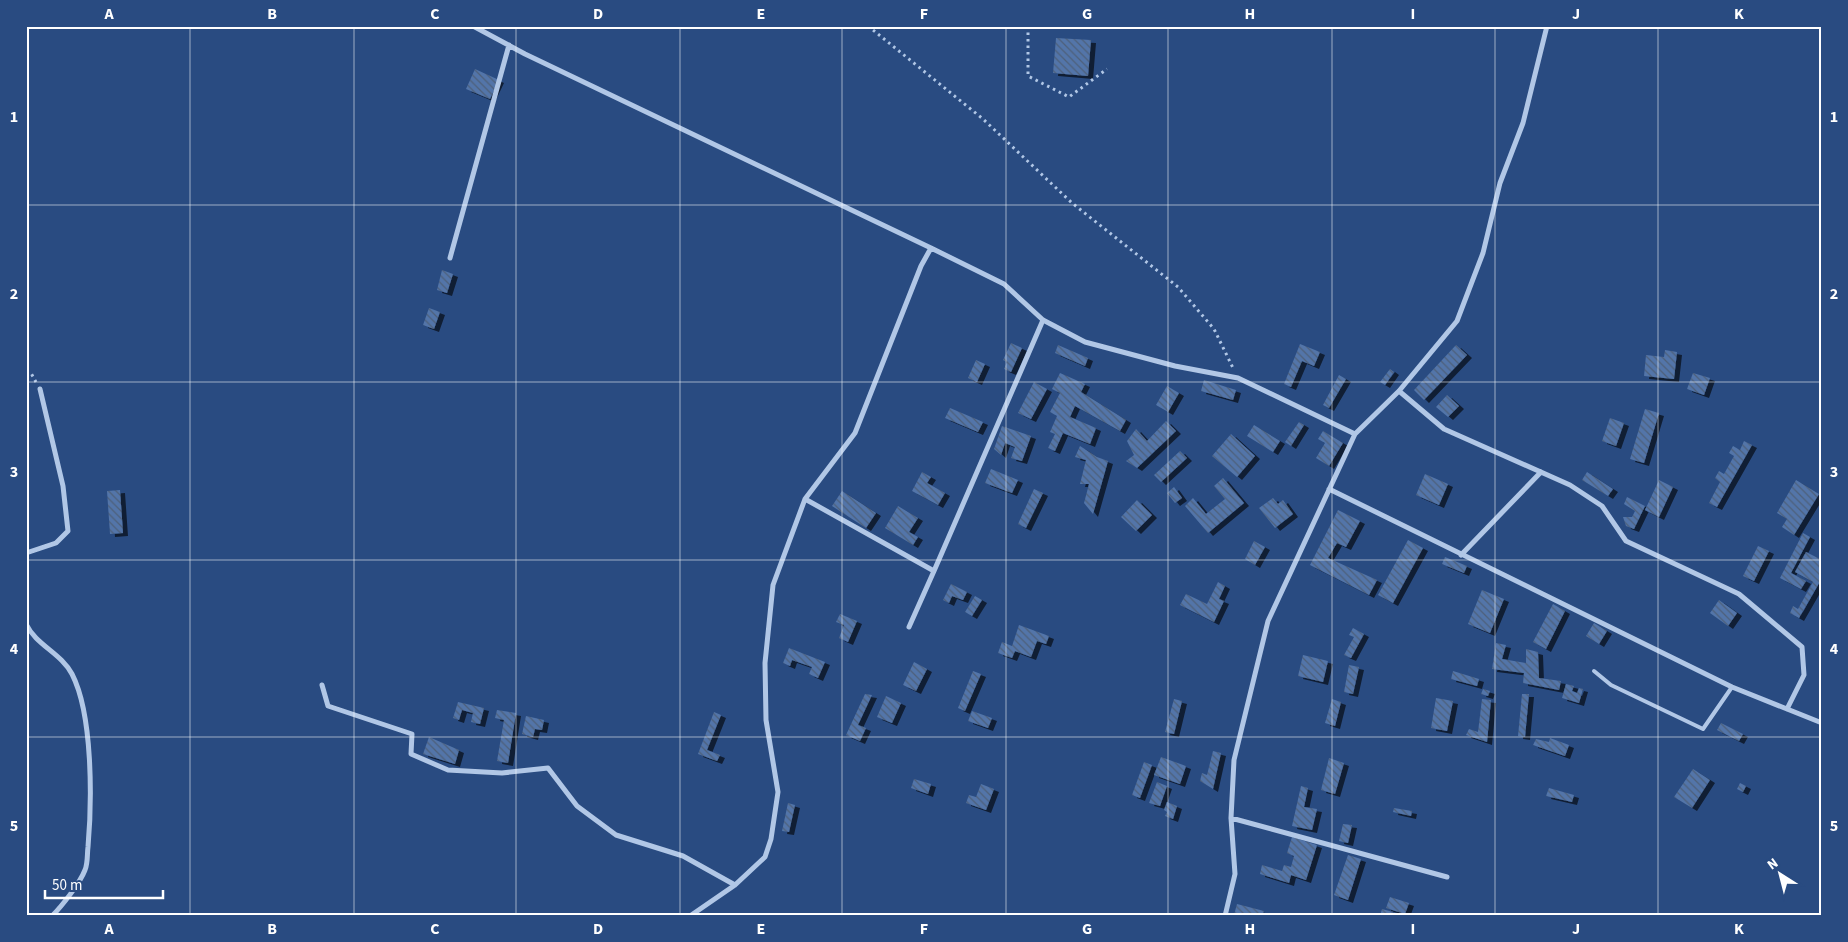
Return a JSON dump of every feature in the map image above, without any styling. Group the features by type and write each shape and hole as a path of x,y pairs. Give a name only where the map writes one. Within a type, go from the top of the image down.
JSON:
{"street":[{"path":"473,26 1004,284 1043,320 1085,342 1175,366 1238,378 1355,434"},
{"path":"1225,916 1235,874 1231,818 1234,760 1268,621 1355,434 1399,391 1457,321 1483,253 1500,183 1523,123 1547,26"},
{"path":"450,258 509,45"},
{"path":"690,916 735,885 765,858 771,839 778,792 766,720 764,663 773,585 805,499 856,433 921,266 931,248"},
{"path":"909,627 1043,320"},
{"path":"26,553 56,543 68,531 63,486 40,389"},
{"path":"1399,391 1444,429 1570,485 1602,506 1626,541 1739,594 1802,647 1804,675 1787,709"},
{"path":"1461,555 1541,472"},
{"path":"1329,490 1732,687 1822,723"},
{"path":"805,499 934,571"},
{"path":"26,624 39,642 53,651 71,672 81,696 88,757 90,820 86,869 52,916"},
{"path":"322,685 328,706 412,734 411,754 448,770 502,773 548,768 577,806 616,834 683,856 735,885"},
{"path":"1231,818 1447,876"}],"lane":[{"path":"1594,671 1611,685 1703,729 1732,687"}],"path":[{"path":"868,26 983,119 1072,203 1178,287 1214,329 1238,378"},
{"path":"1028,26 1028,76 1068,96 1107,69"}],"building":[{"path":"1056,38 1091,40 1088,76 1053,73"},
{"path":"475,69 499,80 490,99 466,89"},
{"path":"442,270 453,274 447,293 437,290"},
{"path":"429,308 440,312 434,329 423,325"},
{"path":"1011,343 1022,348 1011,372 1004,369 1007,362 1003,360"},
{"path":"1300,344 1320,352 1314,366 1302,361 1291,387 1284,384"},
{"path":"1058,345 1088,358 1085,366 1055,353"},
{"path":"1456,345 1467,355 1424,400 1414,390"},
{"path":"1665,350 1677,352 1674,379 1644,376 1646,355 1664,357"},
{"path":"976,360 985,364 977,382 968,378"},
{"path":"1390,369 1394,372 1385,385 1380,382"},
{"path":"1060,373 1085,384 1081,392 1126,420 1120,431 1075,406 1070,417 1096,428 1090,444 1063,433 1055,451 1048,448 1055,434 1050,432 1057,416 1050,412 1060,393 1052,389"},
{"path":"1693,373 1710,378 1704,395 1687,389"},
{"path":"1339,375 1346,379 1329,408 1323,405"},
{"path":"1204,380 1236,390 1233,400 1201,391"},
{"path":"1034,382 1047,389 1031,419 1018,413"},
{"path":"1167,386 1179,393 1168,412 1156,405"},
{"path":"1447,395 1459,406 1448,417 1436,407"},
{"path":"950,408 983,422 978,432 945,418"},
{"path":"1645,409 1659,413 1644,463 1630,459"},
{"path":"1610,418 1624,423 1616,446 1602,441"},
{"path":"1166,421 1176,431 1137,468 1126,461 1134,455 1127,441 1136,429 1147,441"},
{"path":"1299,422 1304,425 1291,446 1285,442"},
{"path":"1254,425 1280,441 1273,452 1247,436"},
{"path":"1002,426 1031,436 1022,461 1011,458 1015,447 1005,443 1001,455 994,449"},
{"path":"1323,431 1343,443 1329,466 1316,458 1325,443 1318,439"},
{"path":"1231,434 1255,456 1237,477 1212,456"},
{"path":"1744,441 1752,445 1717,507 1709,503 1720,482 1715,478 1719,471 1724,474 1734,456 1729,453 1733,446 1740,450"},
{"path":"1080,446 1097,457 1108,461 1093,514 1084,503 1089,484 1080,484 1086,460 1075,457"},
{"path":"1180,451 1187,458 1161,482 1154,475"},
{"path":"991,469 1018,480 1012,493 985,483"},
{"path":"922,472 931,477 927,483 945,493 938,505 912,491"},
{"path":"1587,472 1613,489 1608,496 1582,480"},
{"path":"1425,474 1448,484 1439,505 1416,495"},
{"path":"1223,478 1244,503 1208,533 1185,506 1193,498 1206,514 1225,499 1214,486"},
{"path":"1659,480 1673,487 1659,517 1645,510"},
{"path":"1796,480 1819,494 1794,535 1782,527 1787,519 1777,513"},
{"path":"1174,487 1182,498 1175,503 1167,493"},
{"path":"1034,489 1043,493 1026,528 1018,524"},
{"path":"120,490 123,533 110,534 107,491"},
{"path":"842,491 876,513 866,528 832,506"},
{"path":"1627,497 1645,506 1634,529 1626,526 1623,517 1632,517 1635,511 1624,504"},
{"path":"1273,498 1278,504 1283,500 1293,514 1275,528 1259,508"},
{"path":"1137,500 1152,515 1136,531 1121,517"},
{"path":"898,506 918,518 909,532 918,537 913,545 885,528"},
{"path":"1338,510 1360,521 1346,547 1337,543 1328,558 1377,580 1369,595 1310,565"},
{"path":"1803,533 1810,537 1791,573 1806,581 1801,589 1780,578"},
{"path":"1408,540 1423,548 1393,603 1378,595"},
{"path":"1254,541 1265,547 1255,565 1245,559"},
{"path":"1758,546 1769,551 1754,581 1743,576"},
{"path":"1806,552 1822,560 1822,578 1799,618 1790,613 1793,606 1798,609 1813,582 1795,572"},
{"path":"1445,557 1467,566 1464,573 1442,564"},
{"path":"1218,582 1225,586 1219,599 1224,601 1214,622 1180,605 1186,594 1207,604"},
{"path":"951,584 967,592 963,600 952,596 949,603 943,600"},
{"path":"1482,590 1504,599 1490,633 1468,624"},
{"path":"975,596 982,600 972,616 965,612"},
{"path":"1719,600 1737,613 1728,626 1710,613"},
{"path":"1553,604 1565,611 1546,649 1533,642"},
{"path":"840,614 857,621 848,642 839,638 844,625 836,622"},
{"path":"1594,623 1607,631 1599,644 1586,636"},
{"path":"1019,625 1049,636 1046,644 1037,641 1031,657 1015,651 1012,658 998,653 1002,642 1012,646"},
{"path":"1353,628 1364,634 1351,658 1344,655 1354,637 1349,635"},
{"path":"1496,643 1506,645 1502,659 1526,663 1526,649 1538,652 1539,678 1561,681 1559,690 1523,683 1524,673 1492,669"},
{"path":"789,648 825,662 818,678 809,674 812,667 792,660 790,666 783,663"},
{"path":"1303,655 1328,661 1323,682 1298,676"},
{"path":"914,662 927,669 916,691 903,685"},
{"path":"1349,665 1359,667 1353,694 1344,692"},
{"path":"973,671 981,674 965,711 958,708"},
{"path":"1453,671 1479,679 1477,686 1451,679"},
{"path":"1566,684 1574,686 1572,691 1577,693 1579,688 1583,689 1579,703 1562,698"},
{"path":"1483,689 1490,691 1488,696 1481,694"},
{"path":"865,694 872,695 858,725 866,728 860,741 846,735"},
{"path":"1522,694 1529,694 1525,737 1518,736"},
{"path":"886,696 901,703 892,723 877,717"},
{"path":"1436,698 1453,701 1447,731 1431,728"},
{"path":"1174,699 1182,701 1174,734 1165,732"},
{"path":"1332,699 1341,702 1335,726 1325,723"},
{"path":"1482,699 1491,700 1487,742 1466,735 1469,729 1478,732"},
{"path":"458,702 484,708 480,724 471,722 473,713 462,710 459,720 453,718"},
{"path":"497,710 516,713 508,763 497,761 504,720 495,718"},
{"path":"972,711 992,718 988,728 968,721"},
{"path":"714,712 721,715 707,750 720,755 717,761 698,754"},
{"path":"526,716 544,720 542,730 535,729 533,737 522,734"},
{"path":"1721,723 1743,734 1739,741 1717,730"},
{"path":"429,737 459,750 455,764 423,754"},
{"path":"1550,738 1569,745 1565,756 1533,745 1536,739 1549,742"},
{"path":"1213,751 1221,753 1213,789 1200,781 1202,773 1207,775"},
{"path":"1161,757 1186,766 1180,784 1154,775"},
{"path":"1329,758 1344,763 1335,794 1321,790"},
{"path":"1144,762 1152,765 1140,798 1132,795"},
{"path":"1693,769 1710,780 1692,808 1674,797"},
{"path":"914,779 931,784 928,794 911,788"},
{"path":"1157,782 1167,786 1160,806 1149,803"},
{"path":"1740,783 1746,786 1743,792 1737,789"},
{"path":"981,784 994,789 986,810 966,803 969,795 976,797"},
{"path":"1301,786 1308,788 1304,807 1317,809 1312,830 1292,826"},
{"path":"1549,788 1574,795 1572,802 1546,796"},
{"path":"1167,802 1177,806 1173,819 1165,816 1167,812 1164,810"},
{"path":"788,803 795,805 789,832 782,831"},
{"path":"1394,808 1412,811 1411,816 1393,812"},
{"path":"1343,824 1352,825 1348,843 1339,841"},
{"path":"1292,837 1317,845 1306,880 1291,875 1289,883 1260,874 1262,865 1282,871 1284,865 1291,867 1294,856 1287,853"},
{"path":"1348,855 1361,859 1348,900 1334,895"},
{"path":"1390,897 1409,903 1405,914 1386,908"},
{"path":"1237,904 1264,911 1262,916 1234,915"},
{"path":"1382,909 1393,912 1392,916 1380,916"}]}
